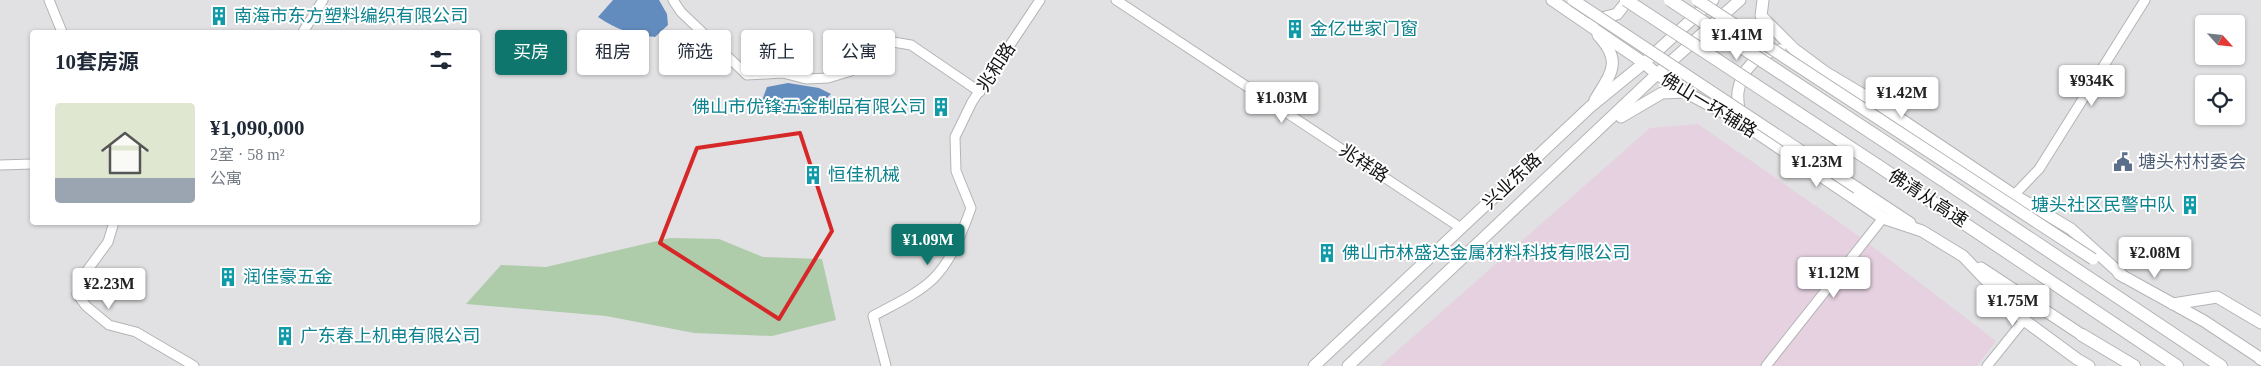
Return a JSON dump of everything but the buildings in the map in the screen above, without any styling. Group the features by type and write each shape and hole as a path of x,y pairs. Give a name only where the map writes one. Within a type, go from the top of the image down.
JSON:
{"highway":[{"name":"佛清从高速","path":"1627,0 1877,164 2177,366"},
{"name":"佛清从高速","path":"1670,0 2221,366"},
{"path":"2082,335 2134,366"}],"main road":[{"name":"佛山一环辅路","path":"1552,0 1585,21 1657,74 1685,92 1741,122 1883,218 1922,231"},
{"name":"佛山一环辅路","path":"1573,0 1922,231 1963,256 2024,320 2076,359 2089,366"},
{"path":"1585,21 1617,14 1627,0"},
{"path":"1697,0 2093,259 2173,304 2261,358"},
{"name":"兴业东路","path":"1314,366 1590,107 1644,63 1712,0"},
{"name":"兴业东路","path":"1348,366 1657,74 1740,0"},
{"path":"1763,0 1761,16 1794,49 1825,72 1872,100 2014,195 2071,229 2124,276"},
{"path":"1585,21 1607,45 1614,57 1608,79 1590,107"},
{"path":"1741,122 1738,90 1752,62 1768,51 1794,49"},
{"path":"1598,131 1648,100 1662,94 1685,92"},
{"path":"1963,256 2082,335"},
{"path":"2173,304 2217,298 2261,323"}],"street":[{"path":"49,0 61,30"},
{"path":"304,30 324,0"},
{"path":"673,0 681,12 747,75 783,73 806,79 828,78 851,71 870,61 884,46 893,42 911,45 980,92"},
{"name":"兆和路","path":"886,366 873,316 908,298 933,279 958,243 971,208 956,171 955,137 980,92 1040,0"},
{"name":"兆祥路","path":"1116,0 1461,228"},
{"path":"2014,195 2039,169 2145,0"},
{"path":"0,165 30,164"},
{"path":"1766,366 1883,218"},
{"path":"113,225 108,242 86,272 77,294 86,306 109,325 136,332 194,366"},
{"path":"1987,366 2024,320"}],"highlighted area":[{"path":"800,133 832,231 779,319 660,243 697,148"}],"shaded area":[{"path":"1698,124 1856,234 1996,341 1977,366 1380,366 1650,128"}],"green space":[{"path":"670,238 719,239 763,257 822,259 836,320 772,336 694,333 606,316 466,304 501,265 546,267"}],"water":[{"path":"613,0 659,0 667,14 668,25 663,30 659,30 659,33 655,37 649,36 649,30 622,30 598,17"},
{"path":"788,83 819,88 831,94 809,115 759,108 767,87"}],"place":[{"name":"南海市东方塑料编织有限公司","path":"219,16"},
{"name":"金亿世家门窗","path":"1295,29"},
{"name":"佛山市优锋五金制品有限公司","path":"941,107"},
{"name":"塘头村村委会","path":"2123,162"},
{"name":"恒佳机械","path":"813,175"},
{"name":"塘头社区民警中队","path":"2190,205"},
{"name":"佛山市林盛达金属材料科技有限公司","path":"1327,253"},
{"name":"润佳豪五金","path":"228,277"},
{"name":"广东春上机电有限公司","path":"285,336"}]}
